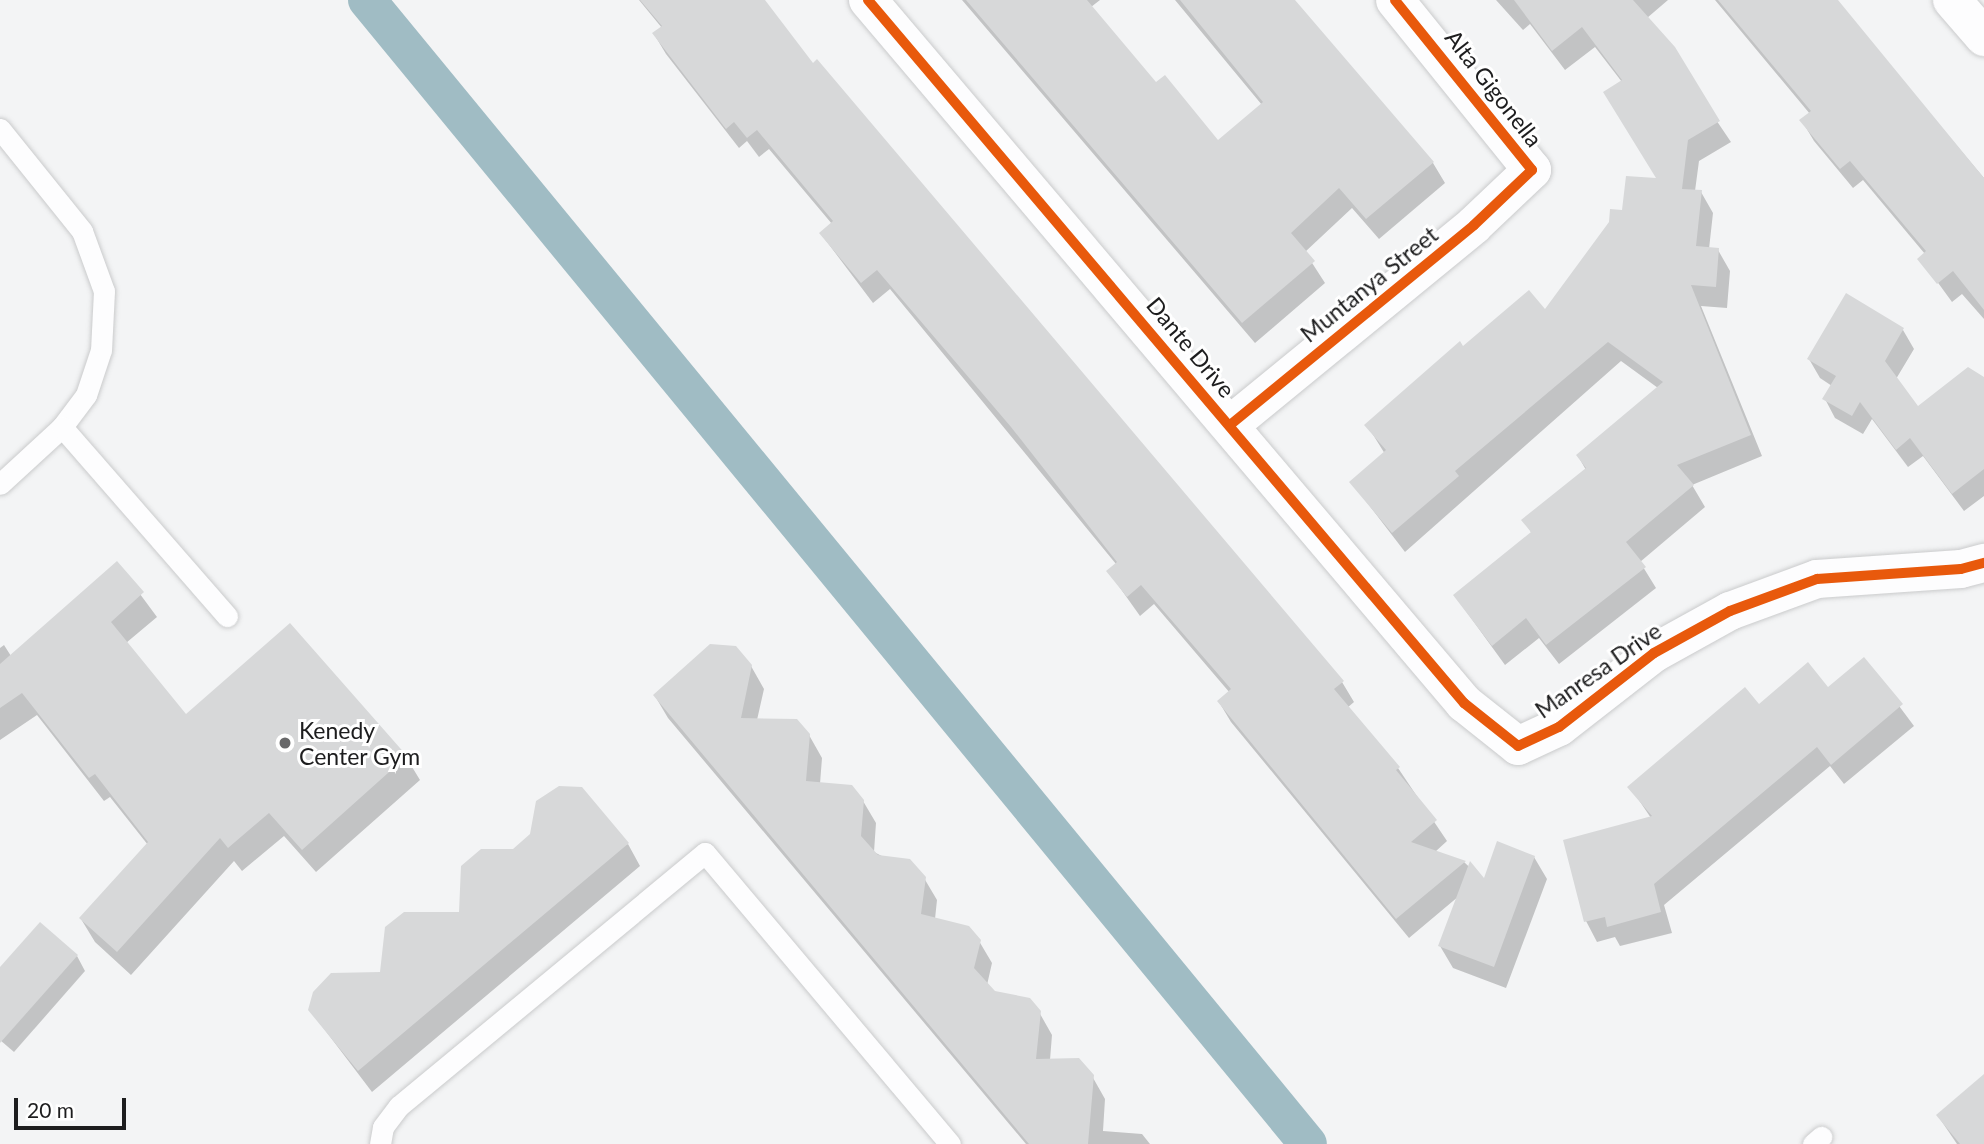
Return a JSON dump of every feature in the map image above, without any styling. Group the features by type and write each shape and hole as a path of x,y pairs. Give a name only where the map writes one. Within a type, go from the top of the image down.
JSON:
{"street":[{"name":"Dante Drive","path":"868,0 1464,703 1518,746"},
{"name":"Alta Gigonella","path":"1395,0 1532,170"},
{"path":"1952,0 1984,37"},
{"name":"Muntanya Street","path":"1230,425 1474,225 1532,170"},
{"name":"Manresa Drive","path":"1518,746 1559,727 1654,653 1730,611 1817,579 1961,569 1984,563"}],"lane":[{"path":"0,129 82,231 104,291 101,350 86,395 62,427 0,484"},
{"path":"62,427 227,616"},
{"path":"380,1144 383,1127 399,1106 705,853 950,1144"}],"building":[{"path":"640,0 765,0 813,63 817,59 1344,681 1334,689 1400,767 1396,770 1437,820 1411,842 1466,861 1396,919 1217,701 1231,689 1141,585 1127,597 1106,571 1117,562 1011,427 877,270 861,283 819,233 833,221 757,130 747,138 734,122 726,129 652,33 662,26"},
{"path":"966,0 1087,0 1156,82 1165,75 1218,140 1263,102 1180,0 1295,0 1434,162 1366,219 1339,188 1291,233 1315,261 1242,323"},
{"path":"1514,0 1633,0 1675,47 1720,121 1688,140 1682,189 1702,190 1696,246 1719,248 1716,287 1691,285 1751,435 1677,465 1694,485 1626,542 1646,567 1546,645 1526,618 1492,646 1453,595 1531,532 1521,520 1586,468 1576,455 1663,382 1608,342 1455,471 1459,476 1392,533 1349,482 1386,450 1364,425 1460,341 1463,346 1529,290 1545,309 1609,222 1610,209 1622,210 1626,176 1656,178 1603,92 1622,80 1582,27 1552,51"},
{"path":"1718,0 1838,0 1984,178 1984,310 1953,271 1937,284 1917,259 1926,251 1850,161 1840,169 1799,120 1811,111"},
{"path":"1846,293 1904,328 1885,361 1918,406 1968,367 1984,377 1984,469 1952,494 1910,438 1896,450 1860,402 1852,416 1822,399 1836,376 1807,359"},
{"path":"117,561 144,592 111,622 186,714 290,623 407,756 302,850 269,813 228,848 220,838 117,952 79,918 148,842 95,774 89,778 22,693 0,708 0,664"},
{"path":"710,644 736,646 752,665 741,718 797,719 810,734 806,781 852,785 864,800 861,836 878,855 910,859 926,877 921,914 969,926 981,940 974,968 995,991 1030,998 1041,1011 1036,1059 1079,1058 1094,1075 1088,1144 1029,1144 653,695"},
{"path":"1864,657 1903,704 1831,765 1817,747 1654,884 1661,912 1607,927 1605,917 1584,922 1563,840 1652,816 1627,787 1745,687 1759,704 1808,662 1828,687"},
{"path":"559,786 582,787 629,843 358,1071 308,1010 313,992 331,973 380,972 385,927 404,912 459,912 461,866 481,849 513,849 530,834 536,801"},
{"path":"1497,841 1535,856 1494,967 1438,946 1470,861 1484,878"},
{"path":"40,922 78,955 0,1043 0,967"},
{"path":"1984,1074 1984,1144 1960,1144 1936,1115"}],"waterway":[{"path":"367,0 1308,1144"}],"cycle path":[{"path":"868,0 1464,703 1518,746 1559,727 1654,653 1730,611 1817,579 1961,569 1984,563"},
{"path":"1230,425 1474,225 1532,170 1395,0"}],"place":[{"name":"Kenedy Center Gym","path":"285,743"}]}
